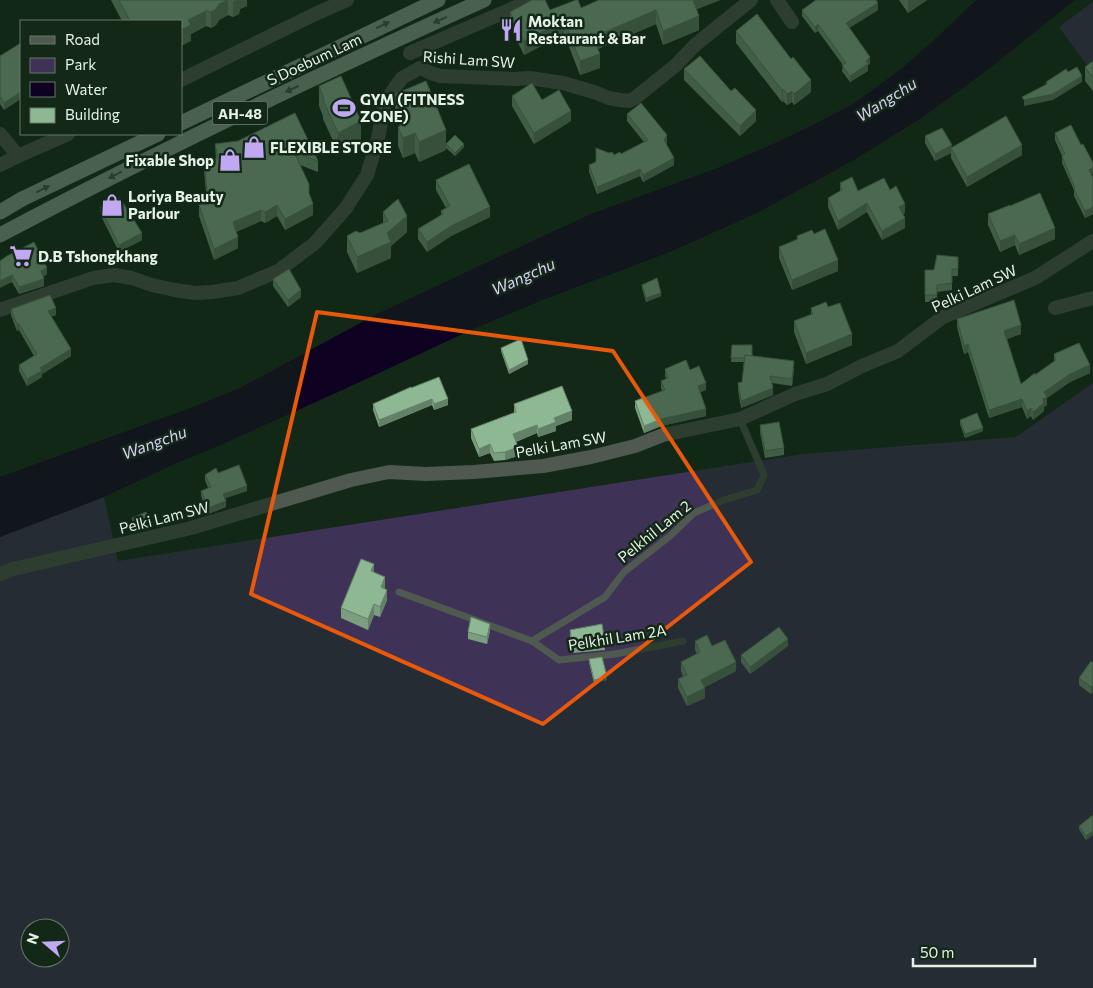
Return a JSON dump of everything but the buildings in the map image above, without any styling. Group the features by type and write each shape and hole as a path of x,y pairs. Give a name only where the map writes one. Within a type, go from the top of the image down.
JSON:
{"highway":[{"name":"S Doebum Lam","path":"182,123 438,0"},
{"name":"S Doebum Lam","path":"0,235 202,132 394,40 484,0"},
{"path":"0,212 22,199 156,135"}],"street":[{"path":"182,80 315,14 348,0"},
{"path":"410,53 532,0"},
{"name":"Rishi Lam SW","path":"0,310 93,278 114,275 132,278 152,285 195,293 238,288 278,271 315,243 346,208 366,175 378,139 384,105 402,78 420,68 440,76 530,78 563,83 609,98 629,101 676,66 695,44 751,0"},
{"path":"776,0 792,22"},
{"path":"394,40 404,45 420,68"},
{"path":"0,134 18,156"},
{"path":"0,166 66,135"},
{"name":"Pelki Lam SW","path":"0,574 13,569 190,528 360,478 389,472 426,474 543,466 591,457 635,446 663,435 740,419 795,394 827,384 862,366 898,351 943,317 1036,278 1093,241"},
{"path":"1055,308 1093,298"}],"lane":[{"name":"Pelkhil Lam 2","path":"532,641 605,597 624,572 670,536 694,513 724,500 757,490 764,475 740,419"},
{"path":"399,592 532,641"},
{"name":"Pelkhil Lam 2A","path":"532,641 559,660 615,654 683,641"}],"highlighted area":[{"path":"317,312 613,351 751,562 543,724 251,594"}],"green space":[{"path":"1093,2 1093,65 1089,68 1059,27"},
{"path":"1093,383 1093,988 0,988 0,537 104,497 118,561 803,454 1016,437"}],"water":[{"name":"Wangchu","path":"976,0 1075,0 986,71 923,117 854,160 757,213 670,252 545,299 471,330 104,497 0,537 0,477 240,388 377,314 591,214 715,169 817,123 853,104 901,69"}],"place":[{"name":"Moktan Restaurant & Bar","path":"511,30"},
{"name":"GYM (FITNESS ZONE)","path":"344,108"},
{"name":"FLEXIBLE STORE","path":"254,147"},
{"name":"Fixable Shop","path":"230,160"},
{"name":"Loriya Beauty Parlour","path":"112,205"},
{"name":"D.B Tshongkhang","path":"21,256"}]}
